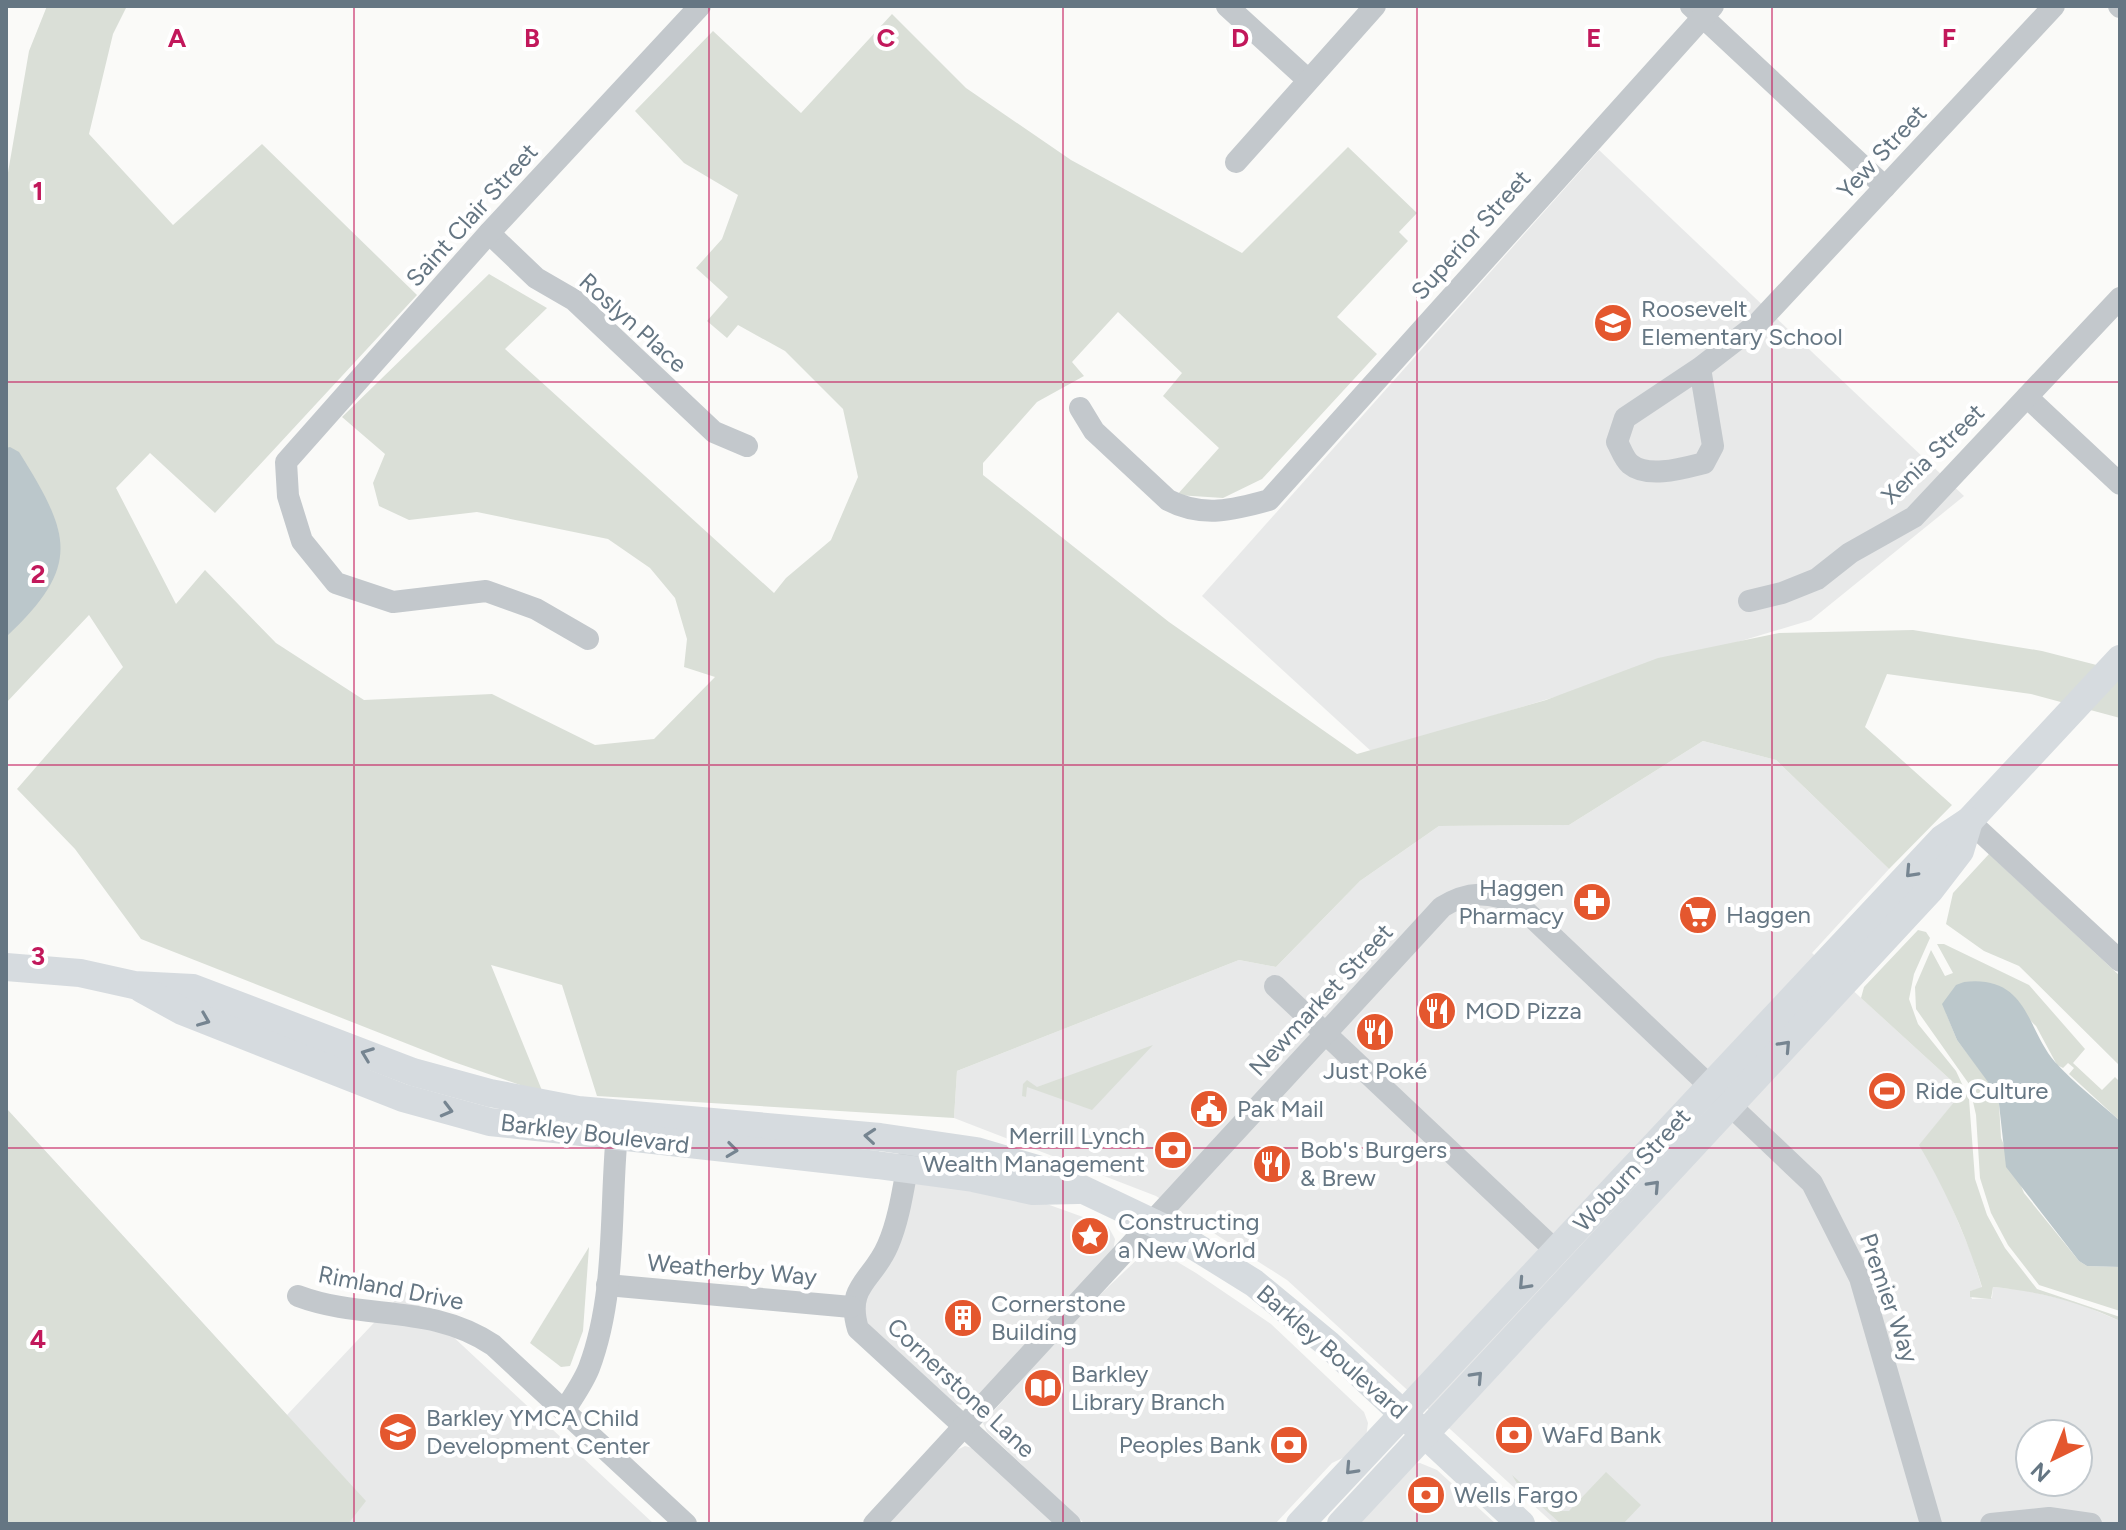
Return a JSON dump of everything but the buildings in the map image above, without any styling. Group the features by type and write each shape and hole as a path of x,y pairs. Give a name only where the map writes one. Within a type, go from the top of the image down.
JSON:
{"main road":[{"name":"Woburn Street","path":"1300,1524 1556,1251 1930,890 1960,851 1969,821 2120,659"},
{"name":"Barkley Boulevard","path":"6,967 80,973 134,985 182,1011 403,1098 490,1122 618,1125 909,1155 973,1178 1033,1191 1079,1190 1152,1222 1254,1283 1328,1344 1521,1524"},
{"name":"Woburn Street","path":"1341,1524 1424,1434 1722,1094"}],"street":[{"name":"Saint Clair Street","path":"588,639 536,609 486,591 393,602 336,583 302,541 288,496 286,462 489,233 700,6"},
{"path":"1227,6 1307,79"},
{"path":"1236,162 1375,6"},
{"name":"Yew Street","path":"1700,368 1747,331 2054,6"},
{"path":"1703,10 1885,187"},
{"name":"Superior Street","path":"1080,408 1094,431 1168,500 1182,508 1230,511 1269,500 1703,10"},
{"name":"Roslyn Place","path":"489,233 536,278 574,300 714,432 747,446"},
{"name":"Xenia Street","path":"1749,601 1782,593 1817,579 1850,553 1914,517 2120,298"},
{"path":"1700,368 1713,446 1704,463 1678,469 1641,470 1628,463 1617,442 1625,418 1700,368"},
{"path":"2027,397 2120,484"},
{"path":"1969,821 2120,961"},
{"name":"Newmarket Street","path":"874,1524 1442,907 1462,895 1490,894 1518,904 1722,1094"},
{"path":"1275,986 1556,1251"},
{"name":"Premier Way","path":"1722,1094 1802,1170 1845,1244 1860,1278 1931,1524"},
{"path":"564,1411 592,1360 607,1285 618,1125"},
{"path":"851,1307 858,1287 889,1245 909,1155"},
{"name":"Weatherby Way","path":"607,1285 851,1307"},
{"name":"Rimland Drive","path":"298,1296 322,1305 442,1319 472,1330 493,1345 686,1524"},
{"name":"Cornerstone Lane","path":"851,1307 858,1329 1070,1524"},
{"path":"1991,1524 2049,1518 2091,1524"}],"shaded area":[{"path":"47,6 127,6 113,34 89,134 173,225 262,144 417,295 215,513 150,453 116,488 176,604 205,570 276,643 364,700 492,694 595,745 654,739 715,677 684,667 687,639 675,598 650,568 608,539 477,512 409,520 379,506 373,483 385,454 342,417 489,274 547,308 505,349 774,593 786,578 831,540 858,477 843,409 785,351 738,325 727,338 707,321 728,297 696,268 722,239 738,195 684,163 635,111 713,31 801,113 892,14 966,88 1071,160 1242,253 1348,147 1417,213 1399,232 1408,241 1337,317 1377,354 1262,479 1223,498 1177,495 1219,448 1163,396 1182,373 1118,312 1072,362 1084,376 1037,402 983,463 983,475 1169,622 1357,754 1546,700 1658,658 1779,633 1913,630 2042,651 2120,671 2120,718 2031,694 1887,674 1865,727 1952,805 1889,869 1776,760 1703,741 1569,825 1439,826 1360,881 1276,967 1239,960 957,1071 954,1118 597,1096 562,985 491,965 543,1093 451,1061 141,939 75,849 17,789 123,667 89,615 6,703 6,184 29,51"},
{"name":"Roosevelt Elementary School","path":"1599,150 1964,496 1811,620 1372,752 1202,596"},
{"path":"6,448 19,452 50,506 58,528 60,549 57,569 47,590 31,612 6,637"},
{"path":"1703,741 1776,760 1889,869 1812,953 1954,1083 1958,1097 1920,1145 1940,1179 1972,1255 1982,1288 1970,1291 1972,1299 1992,1298 1993,1287 2023,1290 2075,1302 2120,1321 2120,1524 1554,1524 1287,1280 1156,1196 954,1118 957,1071 1239,960 1276,967 1360,881 1439,826 1569,825"},
{"path":"1989,854 2120,976 2120,1066 2019,966 1984,951 1946,924 1953,893"},
{"path":"1918,930 1926,932 1930,938 1914,974 1909,999 1918,1024 1956,1071 1969,1099 1975,1179 1987,1215 2005,1248 2037,1289 2120,1317 2120,1321 2074,1303 2026,1291 1993,1287 1991,1299 1970,1297 1970,1291 1982,1287 1970,1250 1919,1145 1958,1097 1954,1083 1861,998 1864,987"},
{"path":"1937,944 1944,944 2029,985 2085,1049 2073,1063 2102,1090 2115,1077 2120,1082 2120,1121 2069,1074 2074,1068 2068,1063 2063,1068 2057,1065 2036,1026 1992,984 1964,982 1946,1013 1957,1040 1989,1082 1999,1104 2001,1138 2024,1193 2079,1261 2087,1266 2120,1267 2120,1311 2039,1285 2008,1245 1991,1213 1980,1178 1976,1115 1969,1084 1916,1009 1915,987 1931,950 1945,976 1953,973"},
{"path":"1985,982 2013,995 2055,1062 2120,1121 2120,1267 2087,1266 2079,1261 2006,1167 1999,1104 1988,1082 1957,1040 1942,1004 1956,985"},
{"path":"1153,1045 1092,1110 1027,1087 1026,1097 1022,1096 1023,1084 1027,1080 1037,1087"},
{"path":"6,1108 287,1415 404,1291 654,1524 140,1524"},
{"path":"6,1108 366,1501 348,1524 6,1524"},
{"path":"914,1183 1019,1194 1108,1226 1115,1239 1113,1252 972,1402 961,1405 951,1403 866,1323 861,1296"},
{"path":"589,1247 583,1331 570,1366 561,1367 530,1343"},
{"path":"1148,1249 1159,1251 1196,1273 1271,1324 1364,1412 1368,1423 1366,1437 1351,1454 1332,1463 1275,1524 1085,1524 987,1432 983,1423 1084,1310"},
{"path":"965,1446 976,1449 1056,1524 886,1524 955,1451"},
{"path":"1420,1463 1437,1470 1496,1524 1352,1524 1414,1464"},
{"path":"1606,1472 1641,1505 1623,1524 1561,1524 1518,1485 1512,1475 1552,1511 1569,1511"}],"place":[{"name":"Roosevelt Elementary School","path":"1613,323"},
{"name":"Haggen Pharmacy","path":"1592,902"},
{"name":"Haggen","path":"1698,915"},
{"name":"MOD Pizza","path":"1437,1011"},
{"name":"Just Poké","path":"1375,1032"},
{"name":"Ride Culture","path":"1887,1091"},
{"name":"Pak Mail","path":"1209,1109"},
{"name":"Merrill Lynch Wealth Management","path":"1173,1150"},
{"name":"Bob's Burgers & Brew","path":"1272,1164"},
{"name":"Constructing a New World","path":"1090,1236"},
{"name":"Cornerstone Building","path":"963,1318"},
{"name":"Barkley Library Branch","path":"1043,1388"},
{"name":"Barkley YMCA Child Development Center","path":"398,1432"},
{"name":"WaFd Bank","path":"1514,1435"},
{"name":"Peoples Bank","path":"1289,1445"},
{"name":"Wells Fargo","path":"1426,1495"}]}
